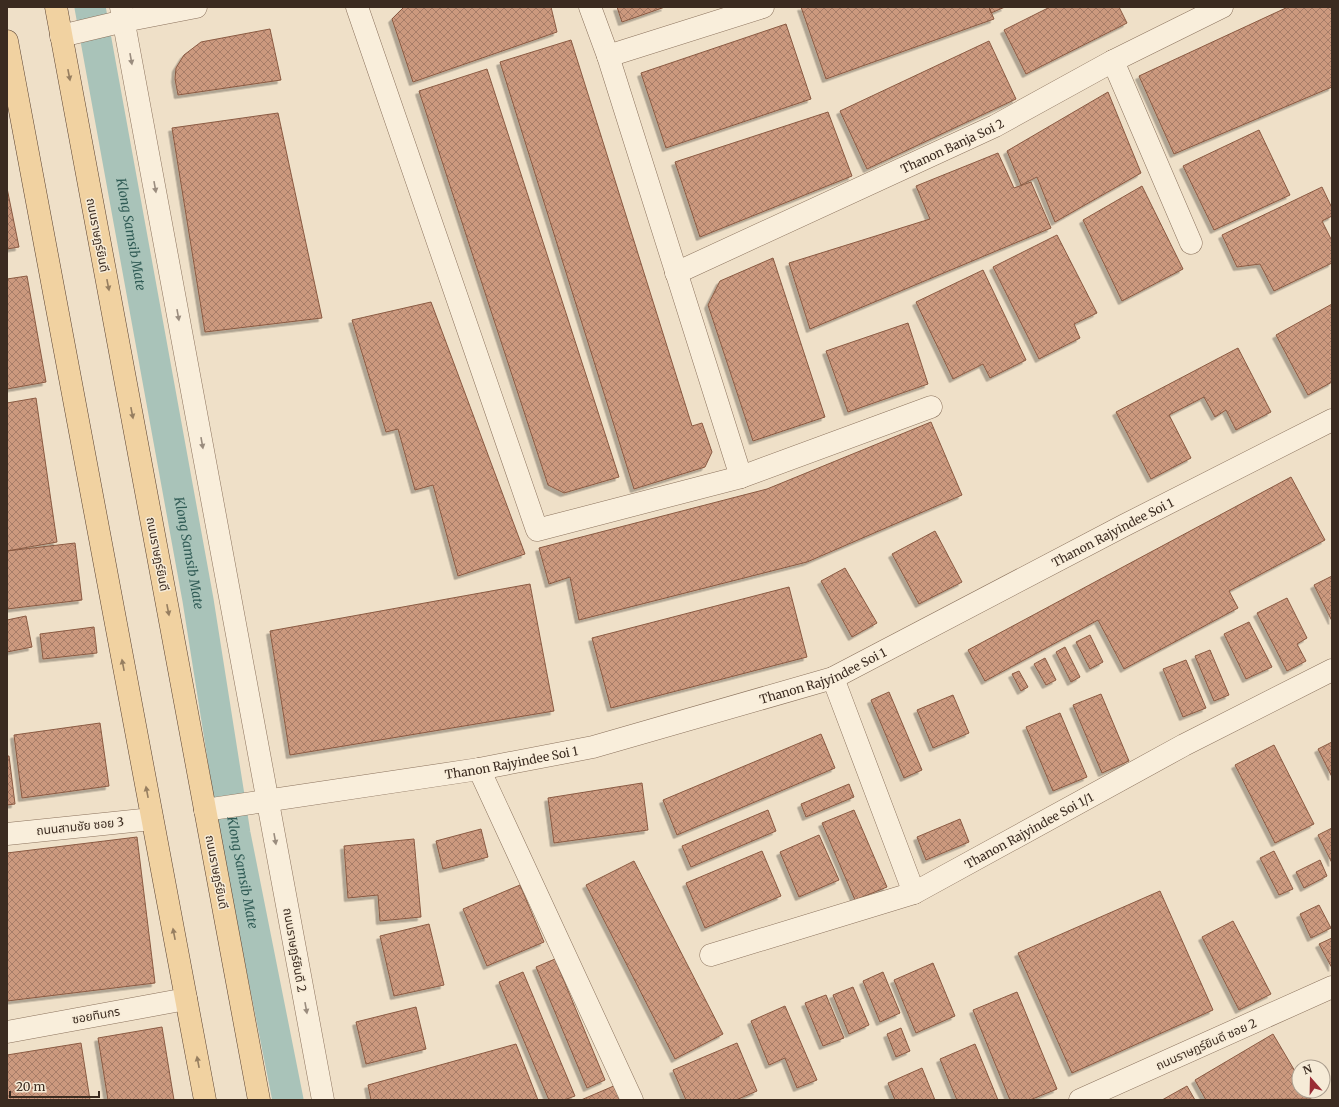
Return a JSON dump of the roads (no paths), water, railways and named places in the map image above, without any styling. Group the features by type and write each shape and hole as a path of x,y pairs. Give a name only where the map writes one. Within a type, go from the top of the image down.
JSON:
{"main road":[{"name":"ถนนราษฎร์ยินดี","path":"56,7 259,1100"},
{"path":"7,41 205,1100"}],"street":[{"path":"61,36 122,14 196,7"},
{"path":"356,7 538,530 741,477 931,407"},
{"path":"590,7 608,56 741,477"},
{"path":"608,56 762,7"},
{"name":"Thanon Banja Soi 2","path":"676,273 995,126 1113,61 1222,7"},
{"name":"ถนนราษฎร์ยินดี 2","path":"122,14 323,1100"},
{"path":"1113,61 1191,243"},
{"name":"Thanon Rajyindee Soi 1","path":"205,810 479,769 593,747 834,678 1118,528 1332,420"},
{"name":"Thanon Rajyindee Soi 1/1","path":"711,955 914,892 1184,745 1332,670"},
{"path":"834,678 914,892"},
{"path":"479,769 632,1100"},
{"name":"ถนนสามชัย ซอย 3","path":"7,834 152,819"},
{"name":"ถนนราษฏร์ยินดี ซอย 2","path":"1080,1100 1332,988"},
{"name":"ซอยทินกร","path":"7,1032 186,999"}],"waterway":[{"name":"Klong Samsib Mate","path":"90,7 198,600 235,834 288,1100"}]}
